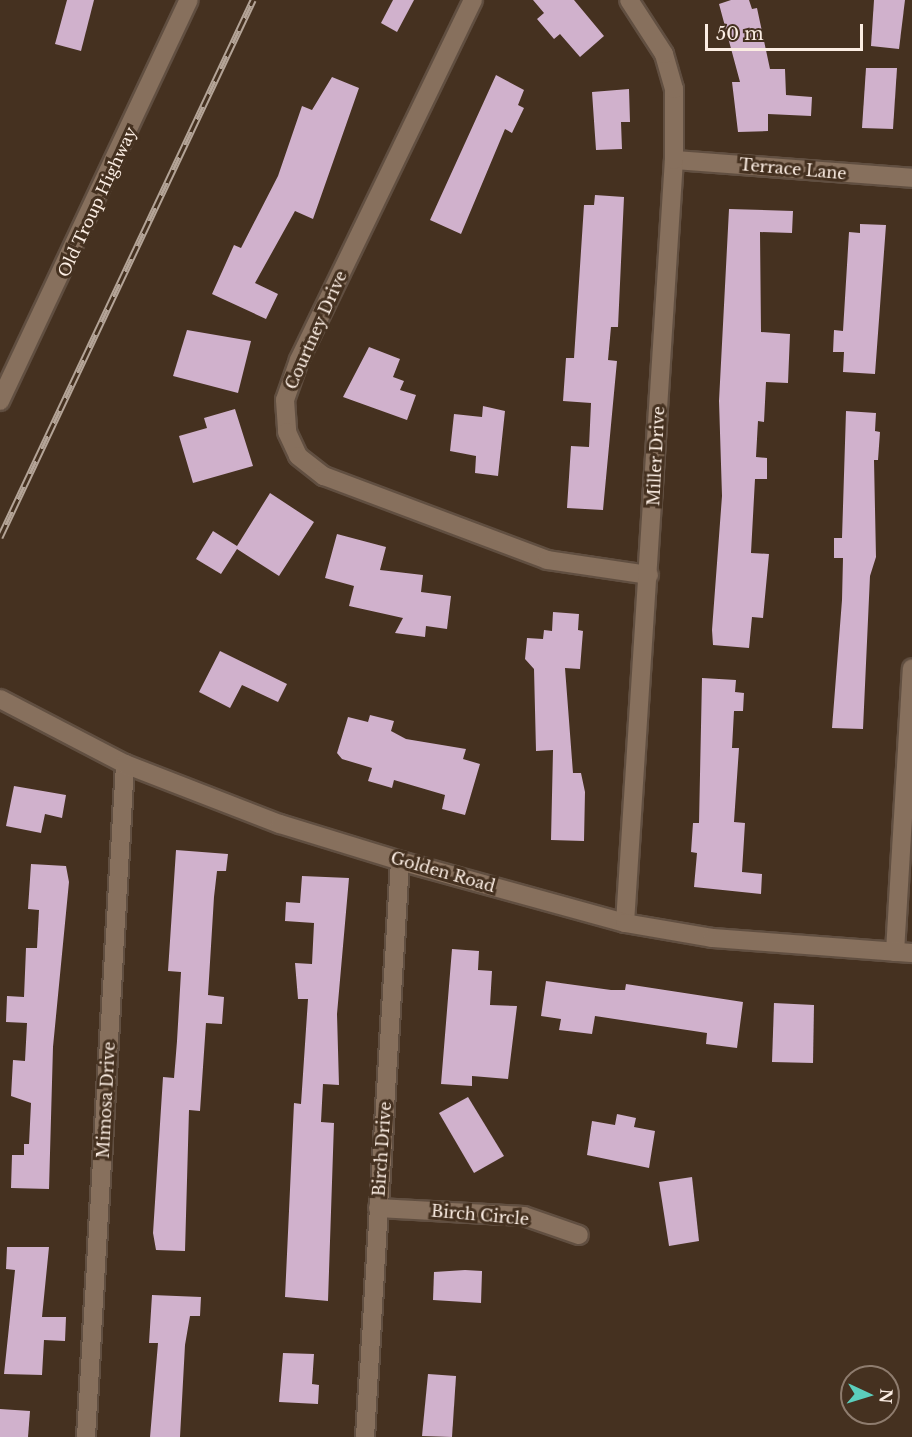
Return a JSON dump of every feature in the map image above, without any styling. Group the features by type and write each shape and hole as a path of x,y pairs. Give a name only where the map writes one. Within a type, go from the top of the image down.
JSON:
{"street":[{"name":"Old Troup Highway","path":"0,401 189,0"},
{"name":"Courtney Drive","path":"473,0 299,360 285,400 287,432 298,456 324,477 547,560 649,575"},
{"name":"Miller Drive","path":"625,922 674,159 674,89 666,63 629,0"},
{"name":"Terrace Lane","path":"674,159 912,178"},
{"path":"904,952 912,669"},
{"name":"Golden Road","path":"0,699 125,764 280,824 400,861 625,922 712,938 904,952"},
{"name":"Mimosa Drive","path":"86,1437 125,764"},
{"name":"Birch Drive","path":"364,1437 400,861"},
{"name":"Birch Circle","path":"378,1208 524,1216 579,1234"}],"building":[{"path":"67,0 94,0 81,51 55,44"},
{"path":"393,0 414,0 397,32 381,23"},
{"path":"533,0 574,0 604,36 580,57 560,34 554,39 537,19 544,13"},
{"path":"731,0 749,0 752,9 757,8 770,69 785,69 786,95 812,97 811,116 768,114 768,131 738,132 732,82 740,82 719,4"},
{"path":"874,0 905,0 899,49 871,46"},
{"path":"866,68 897,68 893,129 862,128"},
{"path":"496,75 524,90 518,105 524,108 512,133 505,129 461,234 430,220"},
{"path":"332,77 359,88 313,219 295,211 255,283 278,294 266,319 212,294 234,245 241,248 278,176 302,106 312,110"},
{"path":"629,89 630,122 621,122 622,149 596,150 592,92"},
{"path":"595,195 624,197 618,327 611,327 608,360 617,361 603,510 567,508 571,446 589,447 591,403 563,401 566,358 574,358 584,205 594,205"},
{"path":"729,209 793,211 792,233 760,232 761,332 790,334 788,383 766,382 764,422 758,421 756,457 767,458 767,479 755,479 751,553 769,554 763,618 752,617 749,648 713,645 712,630 722,496 719,401"},
{"path":"860,224 886,225 875,374 843,372 844,352 833,352 834,330 843,331 849,232 860,233"},
{"path":"187,330 251,341 238,393 173,376"},
{"path":"369,347 400,359 393,377 404,381 400,390 416,395 407,420 343,397"},
{"path":"483,406 505,411 498,476 475,473 476,456 450,451 454,414 482,417"},
{"path":"235,409 253,466 193,483 179,436 207,428 204,418"},
{"path":"846,411 876,413 875,431 880,432 878,460 874,460 876,557 870,576 863,729 832,728 843,558 834,558 834,538 842,538"},
{"path":"270,493 314,522 279,576 237,549 221,574 196,559 213,531 237,546"},
{"path":"337,534 386,547 380,570 423,575 421,592 451,596 447,629 426,626 425,637 395,633 403,618 349,606 354,586 325,578"},
{"path":"553,612 579,614 578,630 583,631 580,669 565,668 573,773 581,773 585,792 584,841 551,840 553,750 536,751 534,669 525,659 527,638 543,639 544,630 552,631"},
{"path":"220,651 287,684 278,702 242,685 230,708 199,692"},
{"path":"702,678 736,680 735,692 744,693 743,711 734,711 732,748 739,748 734,822 745,823 742,872 762,874 761,894 694,887 697,853 691,852 693,823 699,823"},
{"path":"370,715 394,721 391,731 406,739 466,749 463,759 480,764 465,815 442,809 445,795 394,780 392,788 368,781 372,768 342,759 337,753 348,717 368,722"},
{"path":"14,786 66,795 62,818 45,814 41,833 6,826"},
{"path":"176,850 228,854 226,871 217,871 208,995 224,997 222,1024 206,1023 200,1111 189,1110 185,1251 156,1250 153,1233 163,1077 174,1078 177,1041 181,972 168,971"},
{"path":"31,864 66,866 69,882 53,1047 49,1189 11,1188 12,1155 24,1155 24,1144 29,1144 31,1103 11,1096 13,1060 25,1061 27,1023 6,1022 7,996 24,997 26,948 37,948 39,910 28,909"},
{"path":"302,876 349,878 337,1014 339,1085 323,1084 321,1122 334,1123 328,1301 285,1297 294,1103 301,1104 308,999 298,999 295,963 312,964 314,923 285,921 286,902 300,903"},
{"path":"452,949 479,951 478,970 492,971 490,1005 517,1006 508,1079 472,1076 472,1086 441,1084"},
{"path":"546,981 611,990 625,990 626,984 743,1002 737,1048 706,1044 707,1033 595,1016 592,1034 559,1030 561,1019 541,1016"},
{"path":"774,1003 814,1005 813,1063 772,1062"},
{"path":"468,1097 504,1156 474,1173 439,1113"},
{"path":"617,1114 636,1118 634,1127 655,1131 649,1168 587,1155 592,1121 615,1125"},
{"path":"692,1177 699,1241 669,1246 659,1182"},
{"path":"7,1247 49,1247 42,1317 66,1317 65,1341 44,1340 42,1375 4,1374 15,1270 6,1269"},
{"path":"482,1271 481,1303 433,1300 434,1272"},
{"path":"152,1295 201,1297 200,1316 190,1316 185,1345 180,1437 150,1437 158,1343 149,1343"},
{"path":"283,1353 314,1354 312,1384 319,1385 318,1404 279,1402"},
{"path":"428,1374 456,1376 452,1437 422,1436"},
{"path":"0,1409 30,1411 28,1437 0,1437"}],"railway":[{"path":"0,537 253,0"}]}
